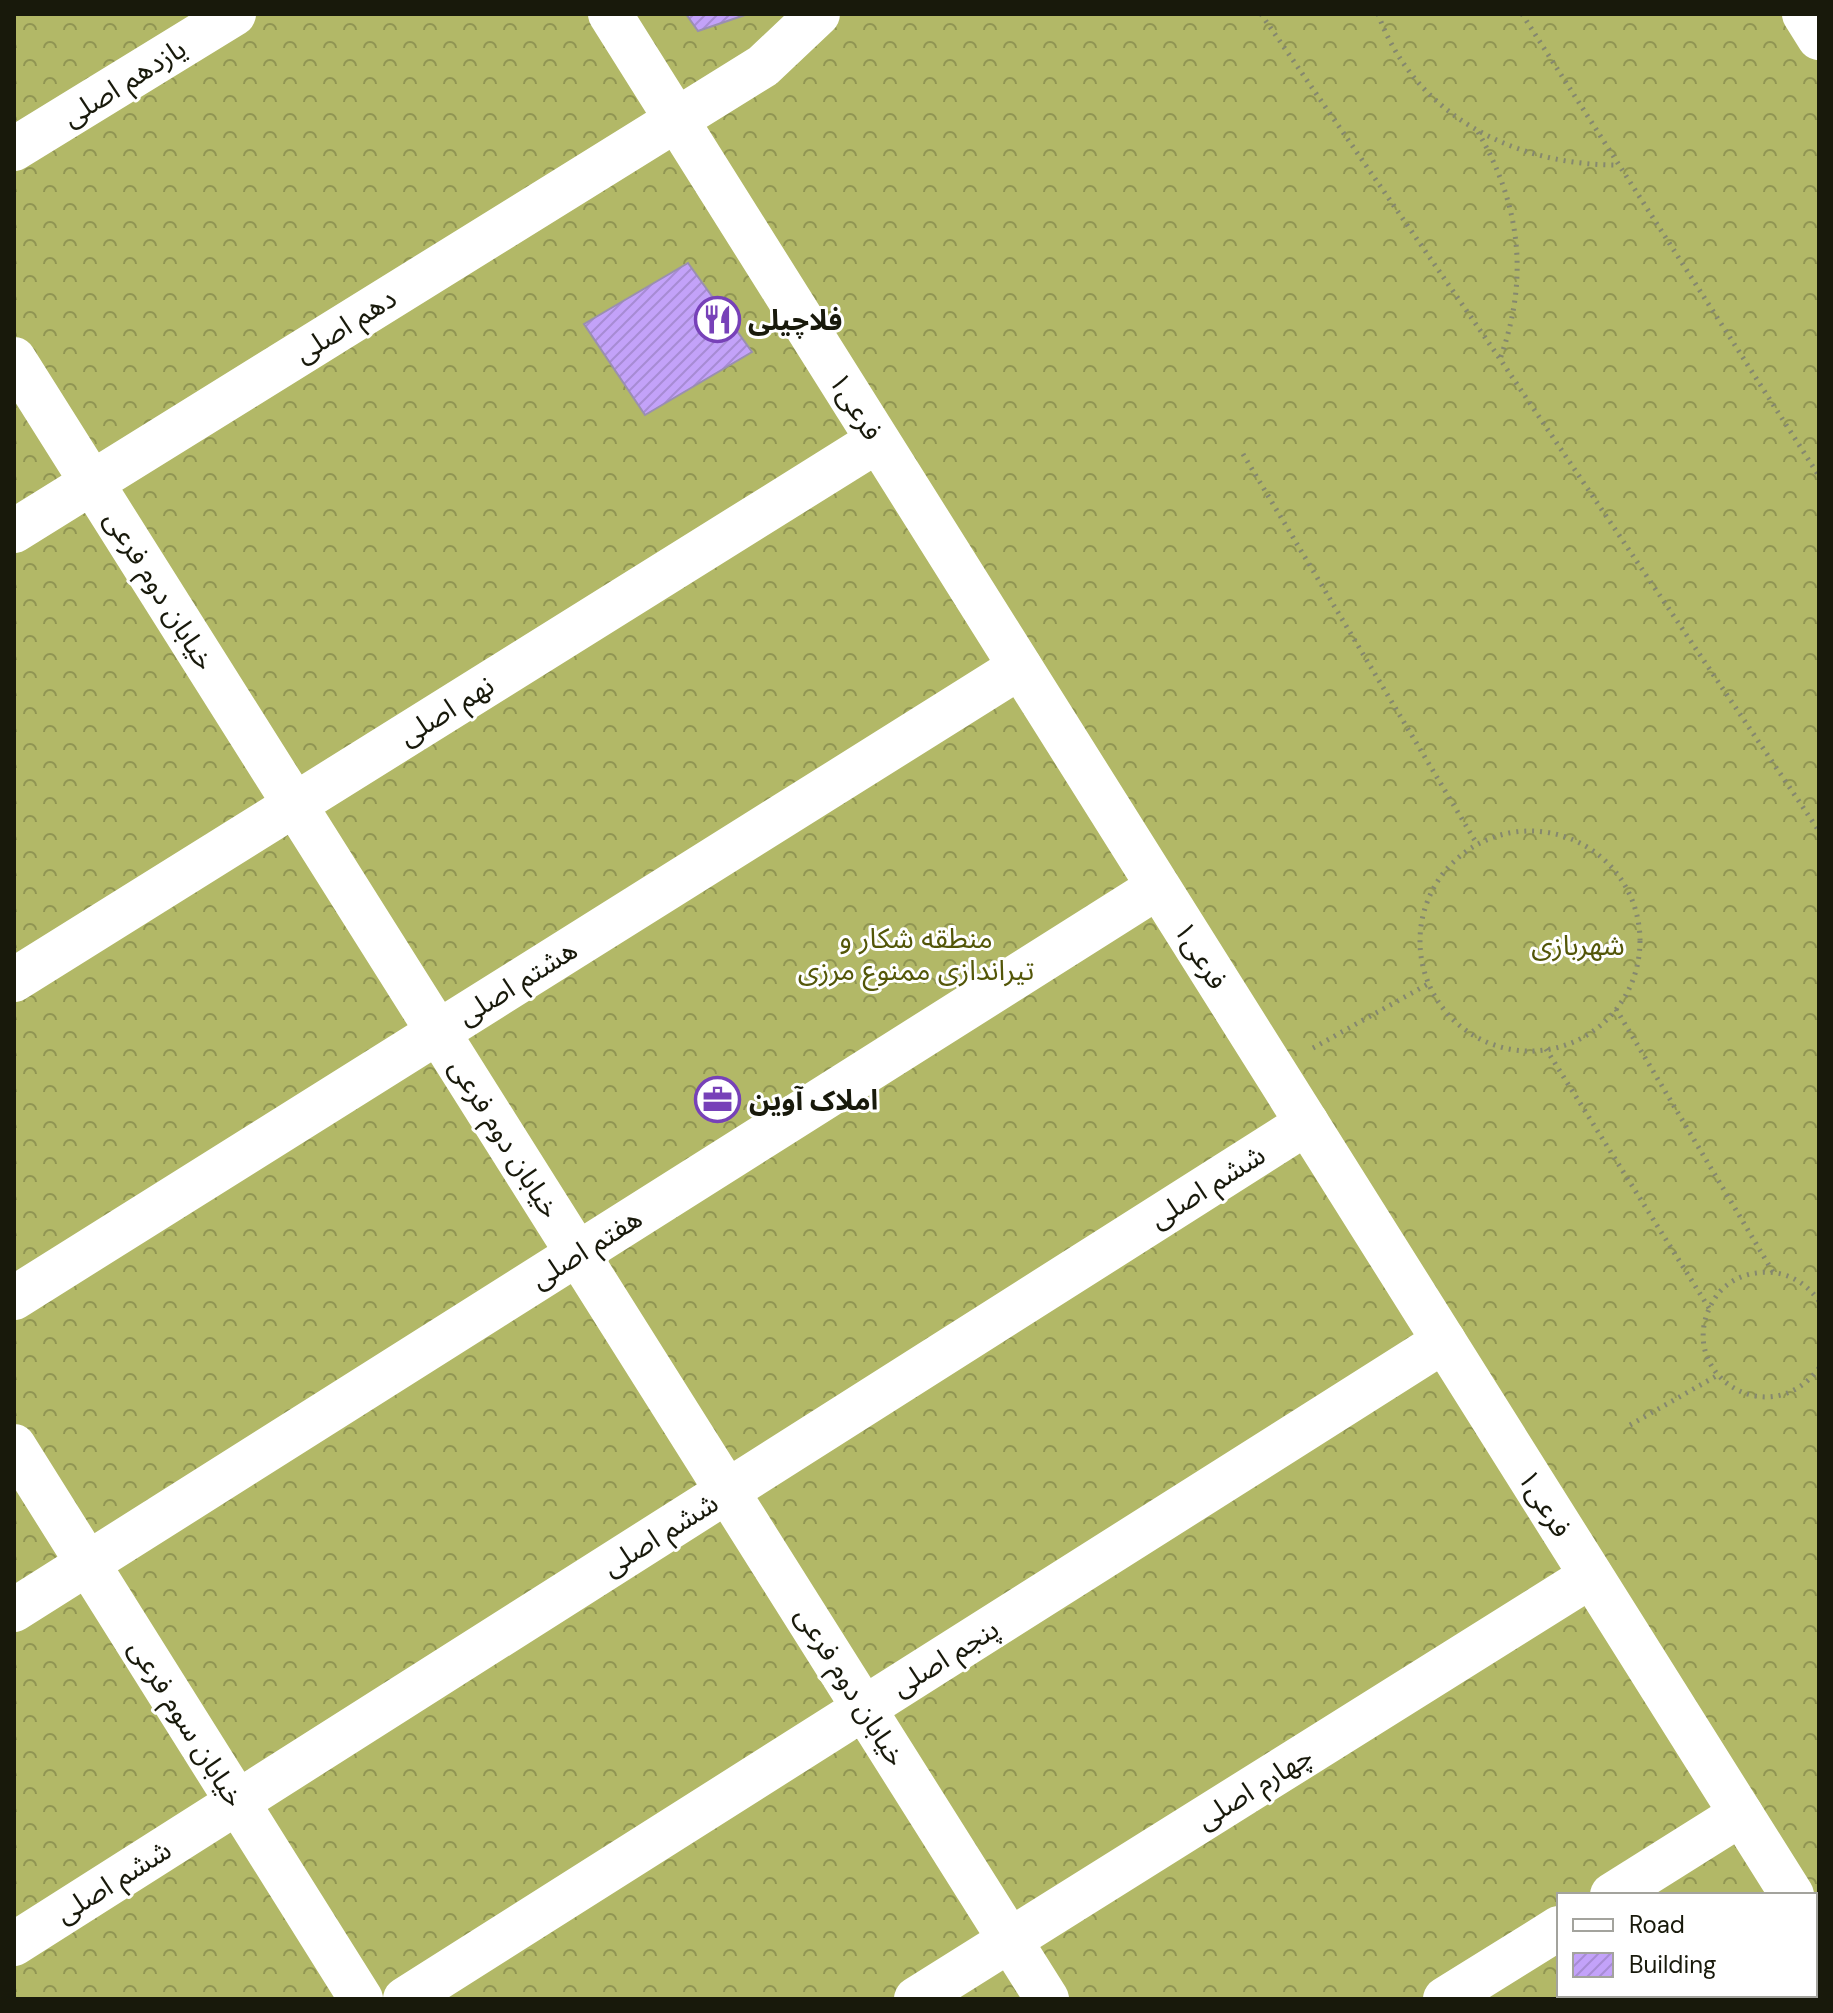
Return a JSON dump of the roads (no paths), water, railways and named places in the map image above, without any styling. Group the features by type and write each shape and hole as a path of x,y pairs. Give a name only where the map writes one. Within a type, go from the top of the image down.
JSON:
{"street":[{"name":"یازدهم اصلی","path":"14,149 234,14"},
{"name":"فرعی۱","path":"610,14 1791,1893"},
{"name":"دهم اصلی","path":"14,531 763,66 818,14"},
{"path":"1804,14 1819,38"},
{"name":"خیابان دوم فرعی","path":"14,359 1047,1999"},
{"name":"نهم اصلی","path":"14,980 877,441"},
{"name":"هشتم اصلی","path":"14,1298 1020,667"},
{"name":"هفتم اصلی","path":"14,1610 1158,887"},
{"name":"ششم اصلی","path":"14,1944 1307,1123"},
{"name":"پنجم اصلی","path":"405,1999 1444,1341"},
{"name":"خیابان سوم فرعی","path":"14,1446 361,1999"},
{"name":"چهارم اصلی","path":"916,1999 1591,1576"},
{"path":"1615,1893 1741,1814"},
{"path":"1445,1999 1557,1929"}],"place":[{"name":"فلاچیلی","path":"717,320"},
{"name":"املاک آوین","path":"718,1100"}],"park label":[{"name":"شهربازی","path":"1578,945"},
{"name":"منطقه شکار و تیراندازی ممنوع مرزی","path":"916,954"}]}
